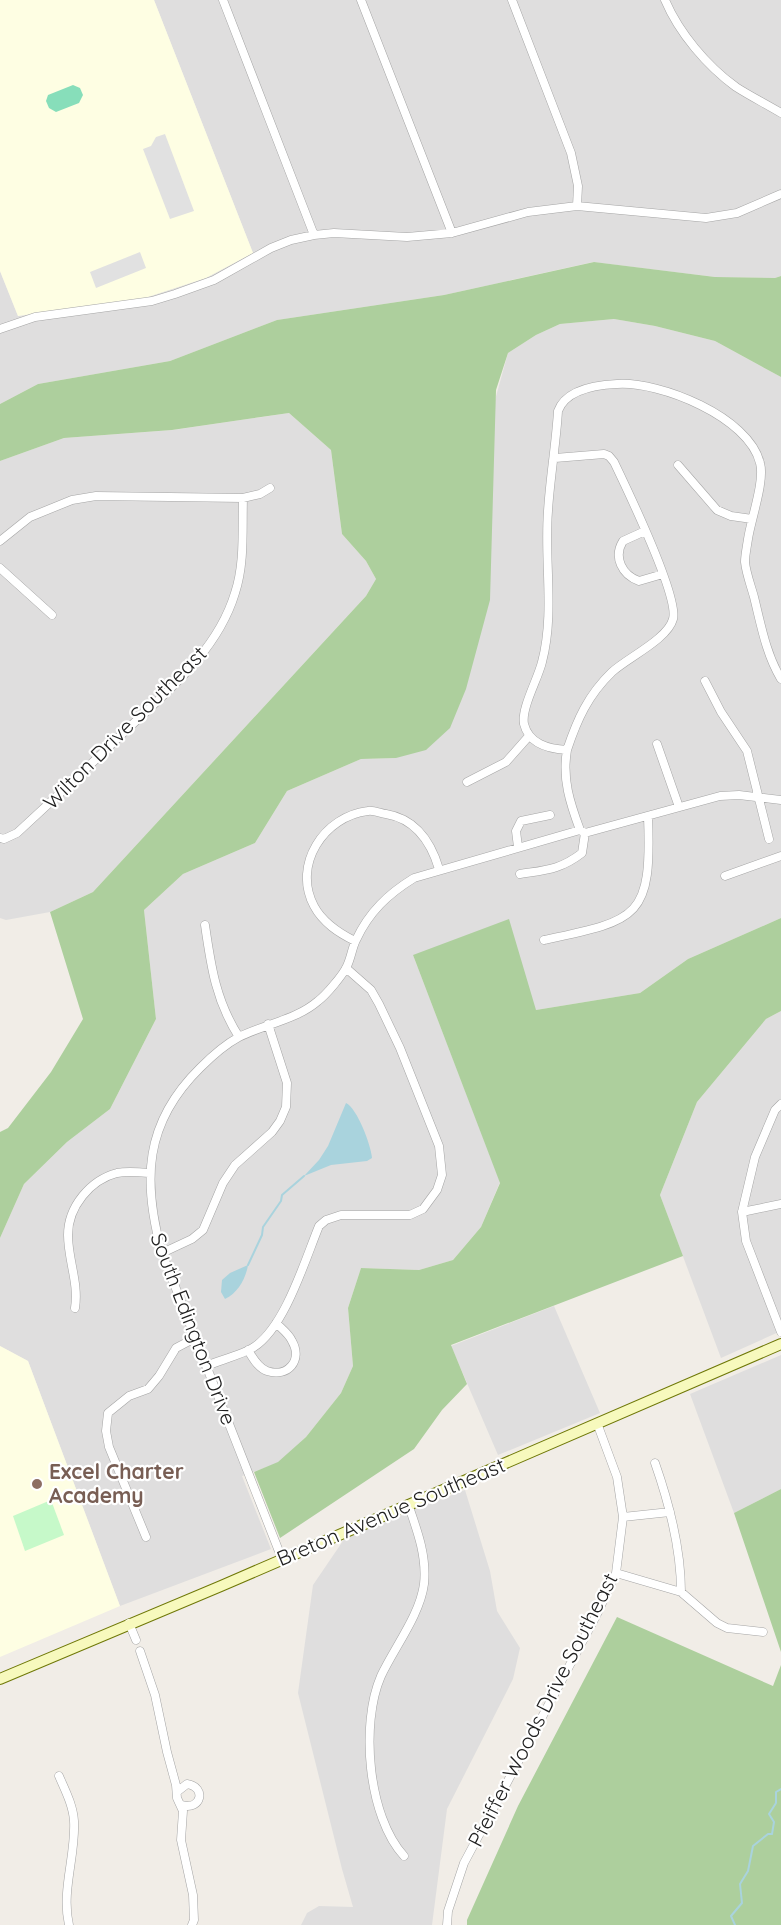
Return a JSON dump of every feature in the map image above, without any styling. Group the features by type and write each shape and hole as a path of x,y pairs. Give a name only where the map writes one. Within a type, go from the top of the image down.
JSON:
{"main road":[{"name":"Breton Avenue Southeast","path":"0,1679 781,1344"}],"street":[{"path":"223,0 314,235"},
{"path":"361,0 452,233"},
{"path":"512,0 571,153 578,186 577,206"},
{"path":"665,0 683,32 713,66 736,86 781,113"},
{"path":"0,329 46,315 142,302 175,294 214,280 271,248 291,240 314,235 334,233 407,237 452,233 528,212 577,206 706,218 737,213 781,194"},
{"path":"567,750 554,750 539,744 528,736 523,720 542,662 549,619 548,511 558,411 564,399 572,394 601,385 620,383 675,394 710,409 737,429 753,448 760,463 761,476 745,563 767,646 781,679"},
{"path":"520,874 560,868 582,853 582,831 568,797 564,765 581,710 610,674 627,659 663,635 673,620 674,611 663,574 628,490 609,456 604,454 555,458"},
{"path":"678,465 717,510 730,516 752,519"},
{"path":"0,541 30,517 72,500 96,496 243,498 260,494 270,488"},
{"name":"Wilton Drive Southeast","path":"2,839 17,833 202,656 222,626 235,593 240,571 243,498"},
{"path":"645,531 623,541 618,554 621,564 626,574 639,581 663,574"},
{"path":"0,568 52,615"},
{"path":"705,681 721,712 747,751 769,839"},
{"path":"467,782 506,762 528,736"},
{"path":"657,744 679,807"},
{"name":"South Edington Drive","path":"282,1559 162,1253 153,1221 149,1173 154,1141 166,1112 188,1080 216,1053 239,1037 268,1024 290,1018 318,1001 346,968 355,941 374,910 395,890 414,878 518,847 720,796 739,795 781,800"},
{"path":"355,941 337,932 313,905 307,880 311,853 325,831 343,819 369,811 394,815 410,821 427,838 434,850 439,869"},
{"path":"518,847 516,831 520,821 550,815"},
{"path":"544,940 600,928 621,920 633,911 647,885 648,816"},
{"path":"725,876 781,856"},
{"path":"205,925 218,992 226,1017 239,1037"},
{"path":"206,1366 254,1347 276,1323 288,1303 319,1226 326,1220 341,1215 410,1215 417,1213 428,1203 437,1190 442,1175 439,1146 400,1048 371,990 346,968"},
{"path":"162,1253 192,1239 203,1230 223,1183 235,1165 272,1132 280,1121 286,1107 287,1083 268,1024"},
{"path":"781,1104 775,1110 755,1157 742,1212 746,1241 781,1332"},
{"path":"75,1308 76,1290 68,1233 76,1206 94,1185 105,1177 126,1172 149,1173"},
{"path":"742,1212 781,1204"},
{"path":"248,1350 261,1367 268,1371 287,1370 294,1365 297,1355 292,1341 276,1323"},
{"path":"146,1537 109,1448 106,1431 108,1413 129,1396 148,1389 176,1348 195,1338"},
{"name":"Pfeiffer Woods Drive Southeast","path":"447,1925 448,1911 464,1863 563,1678 616,1573 623,1517 617,1477 597,1423"},
{"path":"655,1463 670,1512 681,1577 681,1592"},
{"path":"404,1856 392,1844 381,1816 370,1763 370,1733 380,1679 415,1611 423,1587 425,1565 419,1535 408,1504"},
{"path":"623,1517 670,1512"},
{"path":"616,1573 681,1592 717,1623 727,1628 763,1632"},
{"path":"129,1623 136,1640"},
{"path":"140,1652 156,1695 167,1752 180,1788 177,1797 182,1805 181,1840 193,1895 194,1920 192,1925"},
{"path":"59,1776 72,1809 74,1822 68,1899 69,1925"},
{"path":"180,1788 194,1785 199,1798 183,1816"},
{"path":"182,1805 192,1806"}],"shaded area":[{"path":"0,0 154,0 253,253 206,278 145,298 18,316 0,271"},
{"path":"154,0 781,0 781,276 775,278 715,277 593,262 444,295 277,320 170,361 38,384 0,404 0,271 18,316 145,298 253,253"},
{"path":"165,134 194,211 170,219 143,149 151,146 156,137"},
{"path":"140,252 146,268 96,288 90,272"},
{"path":"614,319 655,326 715,341 781,377 781,918 688,959 640,993 536,1010 413,955 500,1182 481,1227 453,1260 419,1270 361,1268 348,1308 353,1366 341,1393 306,1437 278,1463 242,1476 271,1549 120,1606 28,1361 0,1346 0,1238 24,1184 67,1142 110,1109 156,1019 144,910 183,874 255,843 287,791 361,759 396,758 508,353 536,335 560,324"},
{"path":"289,413 331,450 342,534 366,561 376,579 366,596 93,892 50,912 6,920 0,918 0,461 64,438 173,430"},
{"path":"781,1011 781,1331 721,1358 660,1195 697,1102 766,1019"},
{"path":"554,1306 600,1413 498,1455 451,1346"},
{"name":"Excel Charter Academy","path":"0,1346 28,1361 120,1606 0,1657"},
{"path":"781,1355 781,1489 734,1513 690,1394"},
{"path":"465,1490 490,1571 497,1611 520,1648 513,1679 447,1809 432,1925 301,1925 307,1913 319,1906 353,1907 298,1693 313,1585 347,1535"}],"green space":[{"path":"73,85 80,88 83,95 79,103 56,112 49,108 46,101 48,95"},
{"path":"594,262 715,277 775,278 781,276 781,377 715,341 655,326 614,319 560,324 536,335 508,353 496,390 490,600 466,689 450,728 426,750 396,758 361,759 287,791 255,843 183,874 144,910 156,1019 110,1109 67,1142 24,1184 0,1238 0,1132 8,1128 51,1072 83,1019 50,912 93,892 366,596 376,579 366,561 342,534 331,450 289,413 172,430 64,438 0,461 0,404 38,384 170,361 277,320 444,295"},
{"path":"781,918 781,1011 766,1019 697,1102 660,1195 683,1256 451,1345 467,1384 442,1410 414,1449 280,1538 254,1472 278,1462 306,1437 341,1393 353,1366 348,1308 361,1268 419,1270 453,1260 481,1227 500,1183 413,955 509,919 536,1010 640,993 688,959"},
{"path":"781,1489 781,1652 734,1513"},
{"path":"51,1500 64,1535 25,1551 13,1516"},
{"path":"617,1617 773,1686 781,1665 781,1925 467,1925 467,1920 518,1806"}],"water":[{"path":"346,1103 355,1112 363,1128 372,1158 367,1161 331,1165 304,1176 328,1146"},
{"path":"248,1265 241,1285 225,1299 221,1292 222,1280 230,1273"}],"waterway":[{"path":"248,1265 262,1235 263,1227 281,1201 282,1195 304,1176"},
{"path":"735,1925 731,1916 742,1903 740,1884 748,1871 753,1846 768,1834 772,1834 774,1822 769,1814 776,1803 776,1792 781,1789"}],"place":[{"name":"Excel Charter Academy","path":"37,1484"}]}
